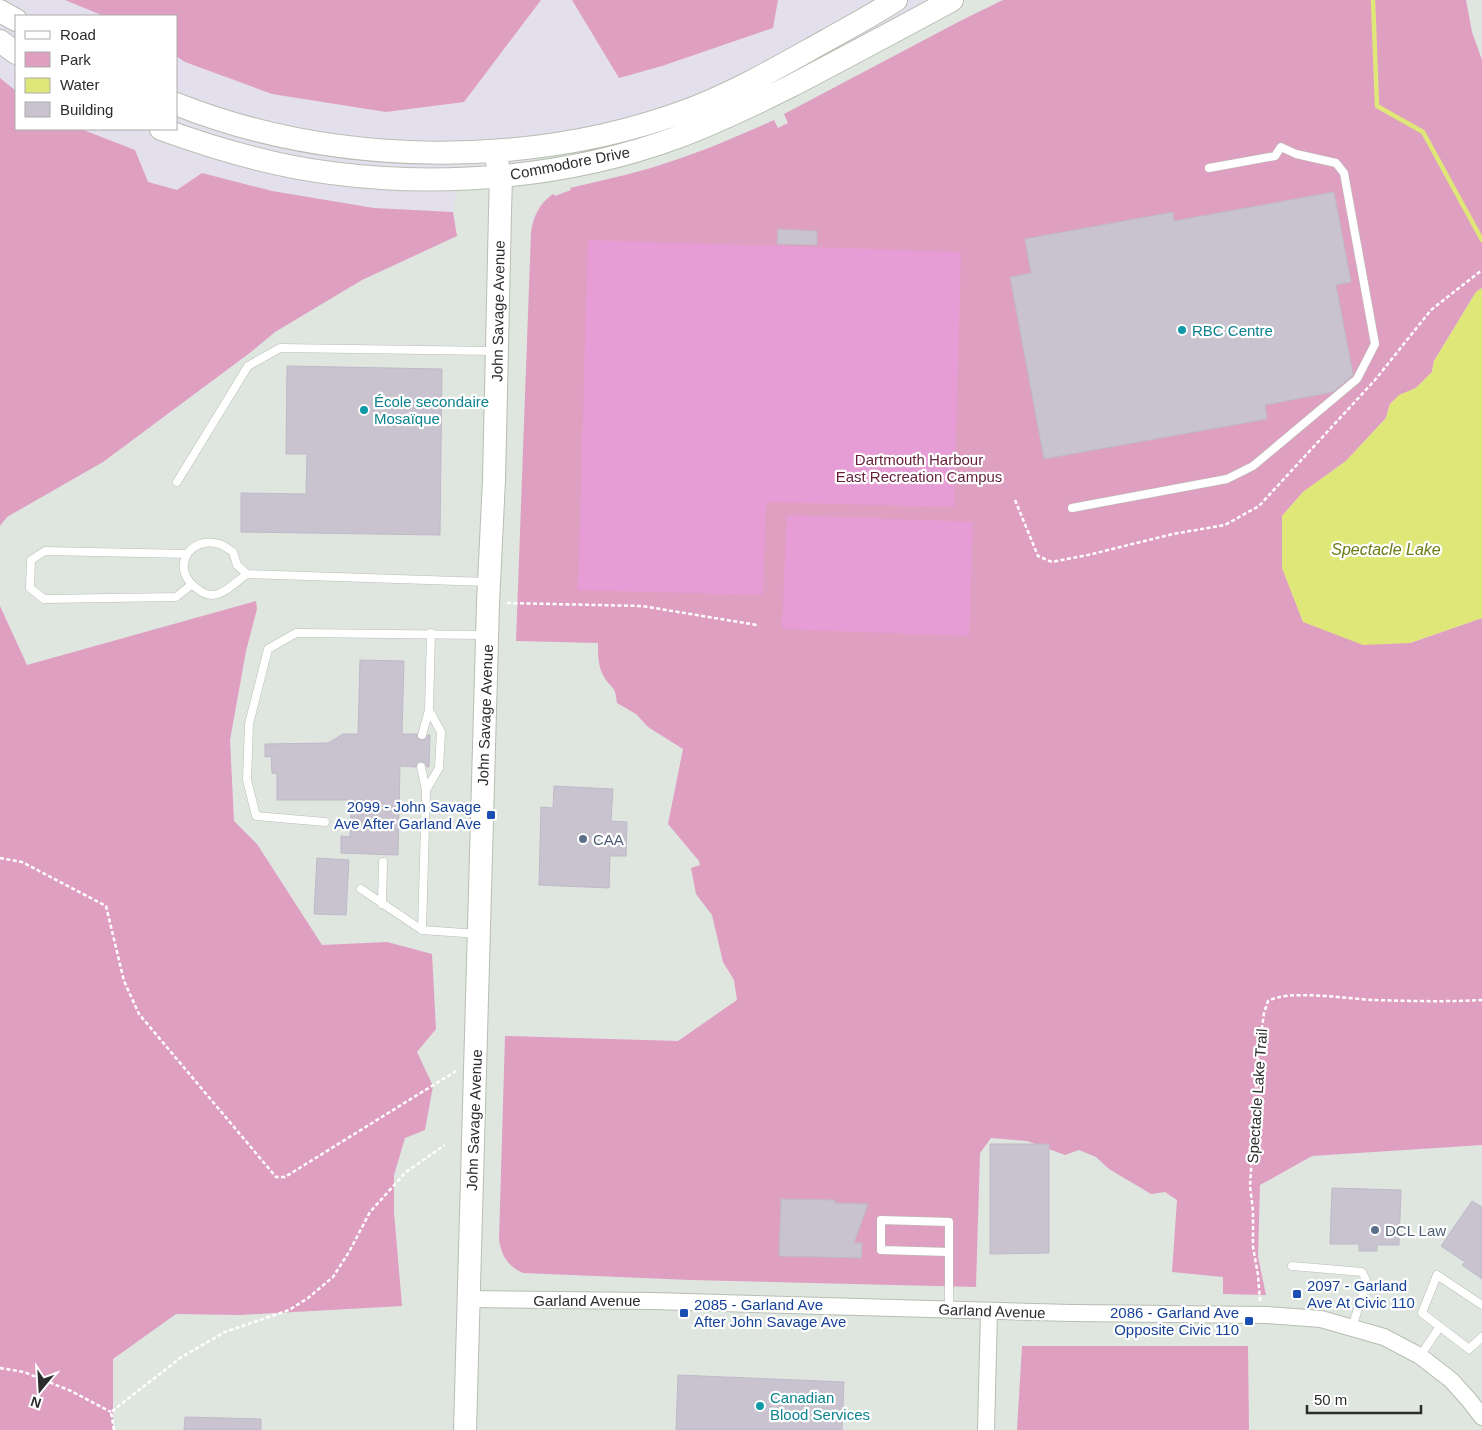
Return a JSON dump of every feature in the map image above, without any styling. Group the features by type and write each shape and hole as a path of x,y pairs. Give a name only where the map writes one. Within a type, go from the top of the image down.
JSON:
{"main road":[{"name":"Commodore Drive","path":"164,130 243,156 331,173 402,179 501,177 588,162 677,138 732,115 896,0"},
{"name":"Commodore Drive","path":"178,105 240,126 331,144 449,154 494,152 592,136 656,120 690,109 719,96 800,68 952,0"},
{"path":"0,11 15,19"},
{"path":"0,41 15,52"},
{"name":"John Savage Avenue","path":"464,1430 497,351 501,177 494,152"}],"street":[{"name":"Garland Avenue","path":"468,1299 653,1301 1267,1315 1321,1319 1384,1336 1420,1356 1451,1380 1482,1418"},
{"path":"986,1430 989,1310"}],"lane":[{"path":"1072,508 1227,479 1253,466 1357,380 1375,344 1344,173 1336,163 1296,154 1281,147 1275,156 1209,168"},
{"path":"177,482 248,366 280,348 497,351"},
{"path":"247,574 217,594 204,594 191,585 185,577 183,565 187,554 192,548 205,543 219,544 233,552 237,565 247,574 489,593"},
{"path":"187,554 45,551 31,560 30,588 44,599 176,597 191,585"},
{"path":"325,822 256,816 247,780 249,724 268,649 296,633 488,635"},
{"path":"422,734 429,710 431,634"},
{"path":"426,790 439,768 441,732 429,710"},
{"path":"421,767 426,790 422,930"},
{"path":"382,904 383,862"},
{"path":"361,889 422,930 480,934"},
{"path":"949,1252 881,1250 881,1220 949,1222 949,1252 949,1309"},
{"path":"1292,1266 1362,1272 1367,1282 1352,1327"},
{"path":"1482,1305 1437,1275 1422,1313 1439,1328 1469,1349 1482,1337"},
{"path":"1420,1356 1439,1328"}],"path":[{"path":"489,593 642,606 757,625"},
{"path":"0,858 22,862 106,906 124,981 139,1014 276,1177 285,1177 476,1059"},
{"name":"Spectacle Lake Trail","path":"1267,1315 1260,1301 1253,1247 1253,1211 1250,1186 1258,1056 1264,1013 1268,1001 1276,996 1295,995 1402,1001 1450,1002 1482,1000"},
{"path":"111,1412 180,1358 225,1332 288,1310 308,1298 333,1277 349,1252 370,1212 406,1172 445,1145"},
{"path":"0,1368 24,1372 71,1391 111,1412"},
{"path":"111,1412 114,1430"}],"shaded area":[{"path":"939,0 1003,0 784,115 788,123 778,128 774,120 723,143 677,160 627,175 571,188 571,190 554,196 553,194 536,212 533,218 517,641 598,643 598,659 603,675 648,727 683,749 668,824 699,861 723,962 753,1008 754,1043 505,1036 499,1240 501,1251 509,1264 523,1273 532,1274 976,1286 980,1152 998,1129 1082,1149 1096,1157 1109,1169 1180,1189 1225,1197 1223,1294 1266,1295 1258,1257 1260,1185 1312,1156 1482,1145 1482,1430 1249,1430 1248,1346 1023,1346 1017,1430 113,1430 113,1359 176,1314 240,1315 394,1212 394,1175 405,1138 425,1130 433,1086 417,1052 435,1029 387,942 322,945 257,844 234,821 230,740 246,651 257,609 256,602 27,665 0,606 0,526 7,517 103,462 275,332 362,280 457,236 453,212 459,172 637,141"},
{"path":"1466,0 1482,0 1482,60 1472,32"}],"green space":[{"path":"65,0 541,0 464,102 386,112 272,94 185,62 178,57 178,15 102,15"},
{"path":"572,0 778,0 773,28 662,66 619,78"},
{"name":"Dartmouth Harbour East Recreation Campus","path":"1003,0 1466,0 1472,32 1482,60 1482,288 1476,292 1434,361 1432,372 1416,388 1400,395 1390,404 1386,418 1346,461 1303,492 1282,516 1282,567 1303,622 1410,643 1482,618 1482,1145 1312,1156 1260,1185 1258,1257 1266,1295 1223,1294 1223,1277 1172,1272 1177,1200 1165,1192 1151,1194 1109,1169 1096,1157 1079,1150 1065,1155 1027,1141 991,1138 980,1153 976,1287 690,1280 523,1273 506,1260 499,1240 505,1036 678,1041 737,1000 734,980 723,962 712,915 696,894 691,868 700,865 699,861 668,824 683,749 648,727 636,714 617,703 614,689 606,680 600,668 598,643 516,641 531,232 534,220 541,206 553,194 555,196 571,190 570,188 665,164 714,146 774,120 778,128 788,123 784,114"},
{"path":"0,78 15,90 15,130 84,130 135,150 148,182 177,190 202,173 272,191 374,208 453,212 457,236 362,280 275,332 103,462 7,517 0,526"},
{"path":"588,240 961,252 954,507 766,502 763,595 578,590"},
{"path":"787,515 973,522 969,636 782,629"},
{"path":"256,601 257,609 246,651 230,740 234,821 257,844 322,945 387,942 432,954 436,1029 417,1052 433,1086 425,1130 405,1138 394,1175 394,1212 402,1306 240,1315 176,1314 113,1359 113,1430 0,1430 0,606 27,665"},
{"path":"1022,1346 1248,1346 1249,1430 1017,1430"}],"water":[{"name":"Spectacle Lake","path":"1482,288 1482,618 1410,643 1363,645 1303,622 1282,568 1282,516 1303,492 1346,461 1386,418 1390,404 1399,395 1416,388 1432,372 1434,361 1476,292"}],"building":[{"name":"RBC Centre","path":"1334,192 1351,282 1336,285 1352,376 1333,392 1265,405 1267,419 1044,459 1010,277 1031,273 1025,239 1173,212 1174,221"},
{"path":"778,229 817,231 817,245 777,244"},
{"name":"École secondaire Mosaïque","path":"287,366 442,369 440,535 241,532 241,493 306,494 307,454 286,454"},
{"path":"360,660 404,661 402,734 417,734 418,739 421,740 426,739 430,735 429,767 420,761 416,767 400,766 398,855 341,853 341,836 350,837 351,800 277,800 277,774 272,773 271,756 265,757 265,744 328,743 343,734 358,734"},
{"name":"CAA","path":"554,786 613,789 611,821 627,822 626,856 610,856 609,888 539,885 541,807 553,808"},
{"path":"317,858 349,860 346,915 314,914"},
{"path":"990,1144 1049,1144 1049,1253 990,1254"},
{"path":"1332,1188 1401,1190 1399,1245 1377,1245 1377,1251 1359,1251 1359,1244 1330,1244"},
{"path":"781,1199 835,1200 835,1203 868,1204 854,1243 862,1243 861,1258 779,1256"},
{"path":"1472,1201 1482,1207 1482,1279 1462,1265 1465,1262 1441,1246"},
{"name":"Canadian Blood Services","path":"678,1375 844,1382 842,1430 676,1430"},
{"path":"185,1417 261,1419 261,1430 184,1430"}],"waterway":[{"path":"1373,0 1377,106 1423,132 1482,240"}],"place":[{"name":"RBC Centre","path":"1182,330"},
{"name":"École secondaire Mosaïque","path":"364,410"},
{"name":"2099 - John Savage Ave After Garland Ave","path":"491,815"},
{"name":"CAA","path":"583,839"},
{"name":"DCL Law","path":"1375,1230"},
{"name":"2097 - Garland Ave At Civic 110","path":"1297,1294"},
{"name":"2085 - Garland Ave After John Savage Ave","path":"684,1313"},
{"name":"2086 - Garland Ave Opposite Civic 110","path":"1249,1321"},
{"name":"Canadian Blood Services","path":"760,1406"}]}
